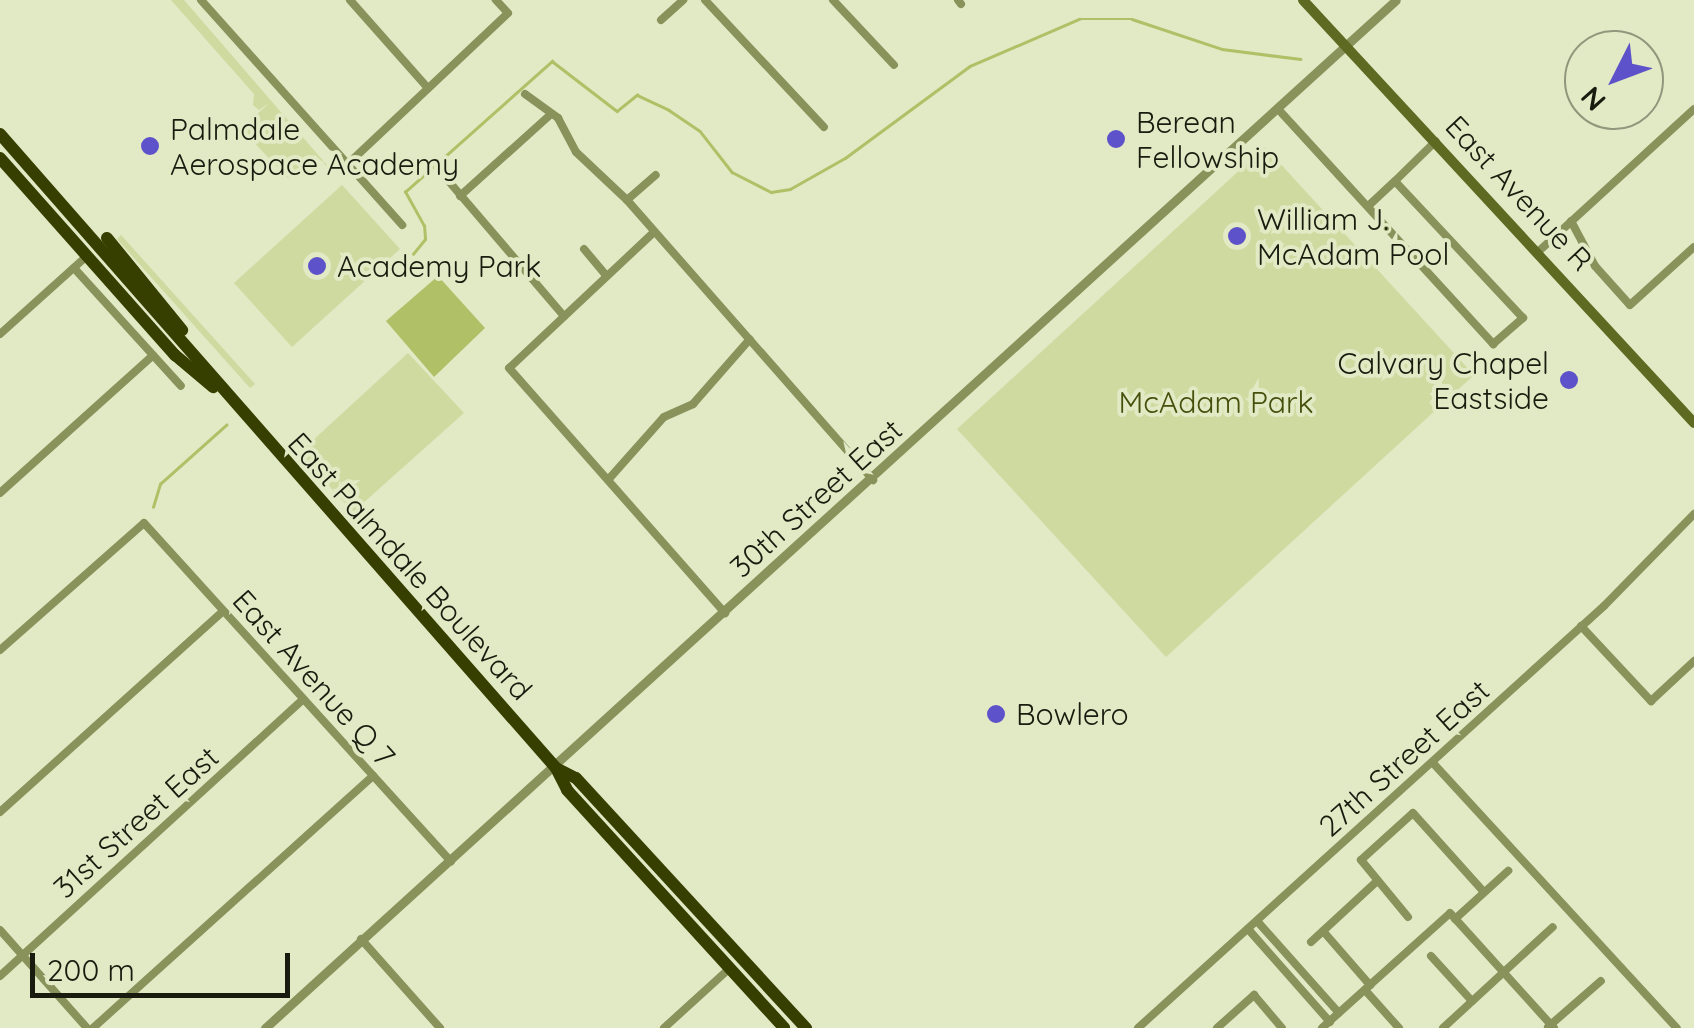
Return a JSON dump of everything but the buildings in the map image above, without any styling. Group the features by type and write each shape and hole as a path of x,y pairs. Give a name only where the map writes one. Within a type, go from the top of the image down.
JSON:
{"highway":[{"name":"East Palmdale Boulevard","path":"1,134 186,342 226,398 556,768 567,790 784,1028"},
{"name":"East Palmdale Boulevard","path":"0,158 176,355 226,398"},
{"path":"107,238 168,307 186,342"},
{"name":"East Palmdale Boulevard","path":"556,768 576,778 806,1028"}],"main road":[{"name":"East Avenue R","path":"1304,0 1540,251 1694,423"}],"street":[{"path":"201,0 350,162 402,225"},
{"path":"350,0 427,87"},
{"path":"350,162 508,14 496,0"},
{"path":"661,20 683,0"},
{"path":"705,0 824,127"},
{"path":"833,0 894,65"},
{"name":"30th Street East","path":"265,1028 874,480 1396,0"},
{"path":"525,94 551,114 576,152 626,200 750,339 790,392 874,480"},
{"path":"1278,109 1493,344 1523,318 1395,181"},
{"path":"1540,251 1694,109"},
{"path":"460,196 551,114"},
{"path":"1368,206 1436,141"},
{"path":"440,171 564,316"},
{"path":"626,200 656,175"},
{"path":"1570,222 1595,266 1630,305 1694,248"},
{"path":"653,232 509,368 725,614"},
{"path":"584,249 608,276"},
{"path":"0,334 88,256"},
{"path":"74,268 180,386"},
{"path":"608,480 664,417 692,404 750,339"},
{"path":"0,493 153,356"},
{"name":"27th Street East","path":"1138,1028 1581,626 1694,514"},
{"name":"East Avenue Q 7","path":"0,650 144,523 451,862"},
{"path":"0,812 223,612"},
{"path":"1581,626 1651,701 1694,661"},
{"name":"31st Street East","path":"0,976 302,700"},
{"path":"1432,763 1677,1028"},
{"path":"0,930 90,1028 373,776"},
{"path":"1408,917 1362,860 1413,813 1484,892"},
{"path":"1248,929 1326,1025 1508,871"},
{"path":"1311,942 1377,882"},
{"path":"1452,916 1551,1027 1601,980"},
{"path":"1257,922 1339,1013"},
{"path":"1442,1028 1553,927"},
{"path":"1324,932 1399,1028"},
{"path":"360,940 440,1028"},
{"path":"1431,956 1472,1002"},
{"path":"664,1028 730,968"},
{"path":"1217,1028 1254,995 1282,1028"}],"green space":[{"path":"171,0 184,0 332,171 315,155 288,178 241,129 269,103 259,110 253,105 254,94"},
{"name":"McAdam Park","path":"1265,147 1474,375 1166,657 957,429"},
{"name":"Academy Park","path":"342,185 400,249 292,347 234,283"},
{"path":"121,235 255,384 250,388 117,239"},
{"path":"408,353 464,413 353,512 299,453"}],"shaded area":[{"path":"438,276 485,328 434,377 386,321"}],"waterway":[{"path":"413,254 425,239 424,226 405,192 552,61 617,111 637,95 669,110 700,131 732,172 771,192 790,189 845,158 970,66 1079,19 1132,19 1222,49 1300,59"},
{"path":"153,507 160,484 226,425"}],"place":[{"name":"Berean Fellowship","path":"1116,139"},
{"name":"Palmdale Aerospace Academy","path":"150,146"},
{"name":"William J. McAdam Pool","path":"1237,236"},
{"name":"Academy Park","path":"317,266"},
{"name":"Calvary Chapel Eastside","path":"1569,380"},
{"name":"Bowlero","path":"996,714"}]}
